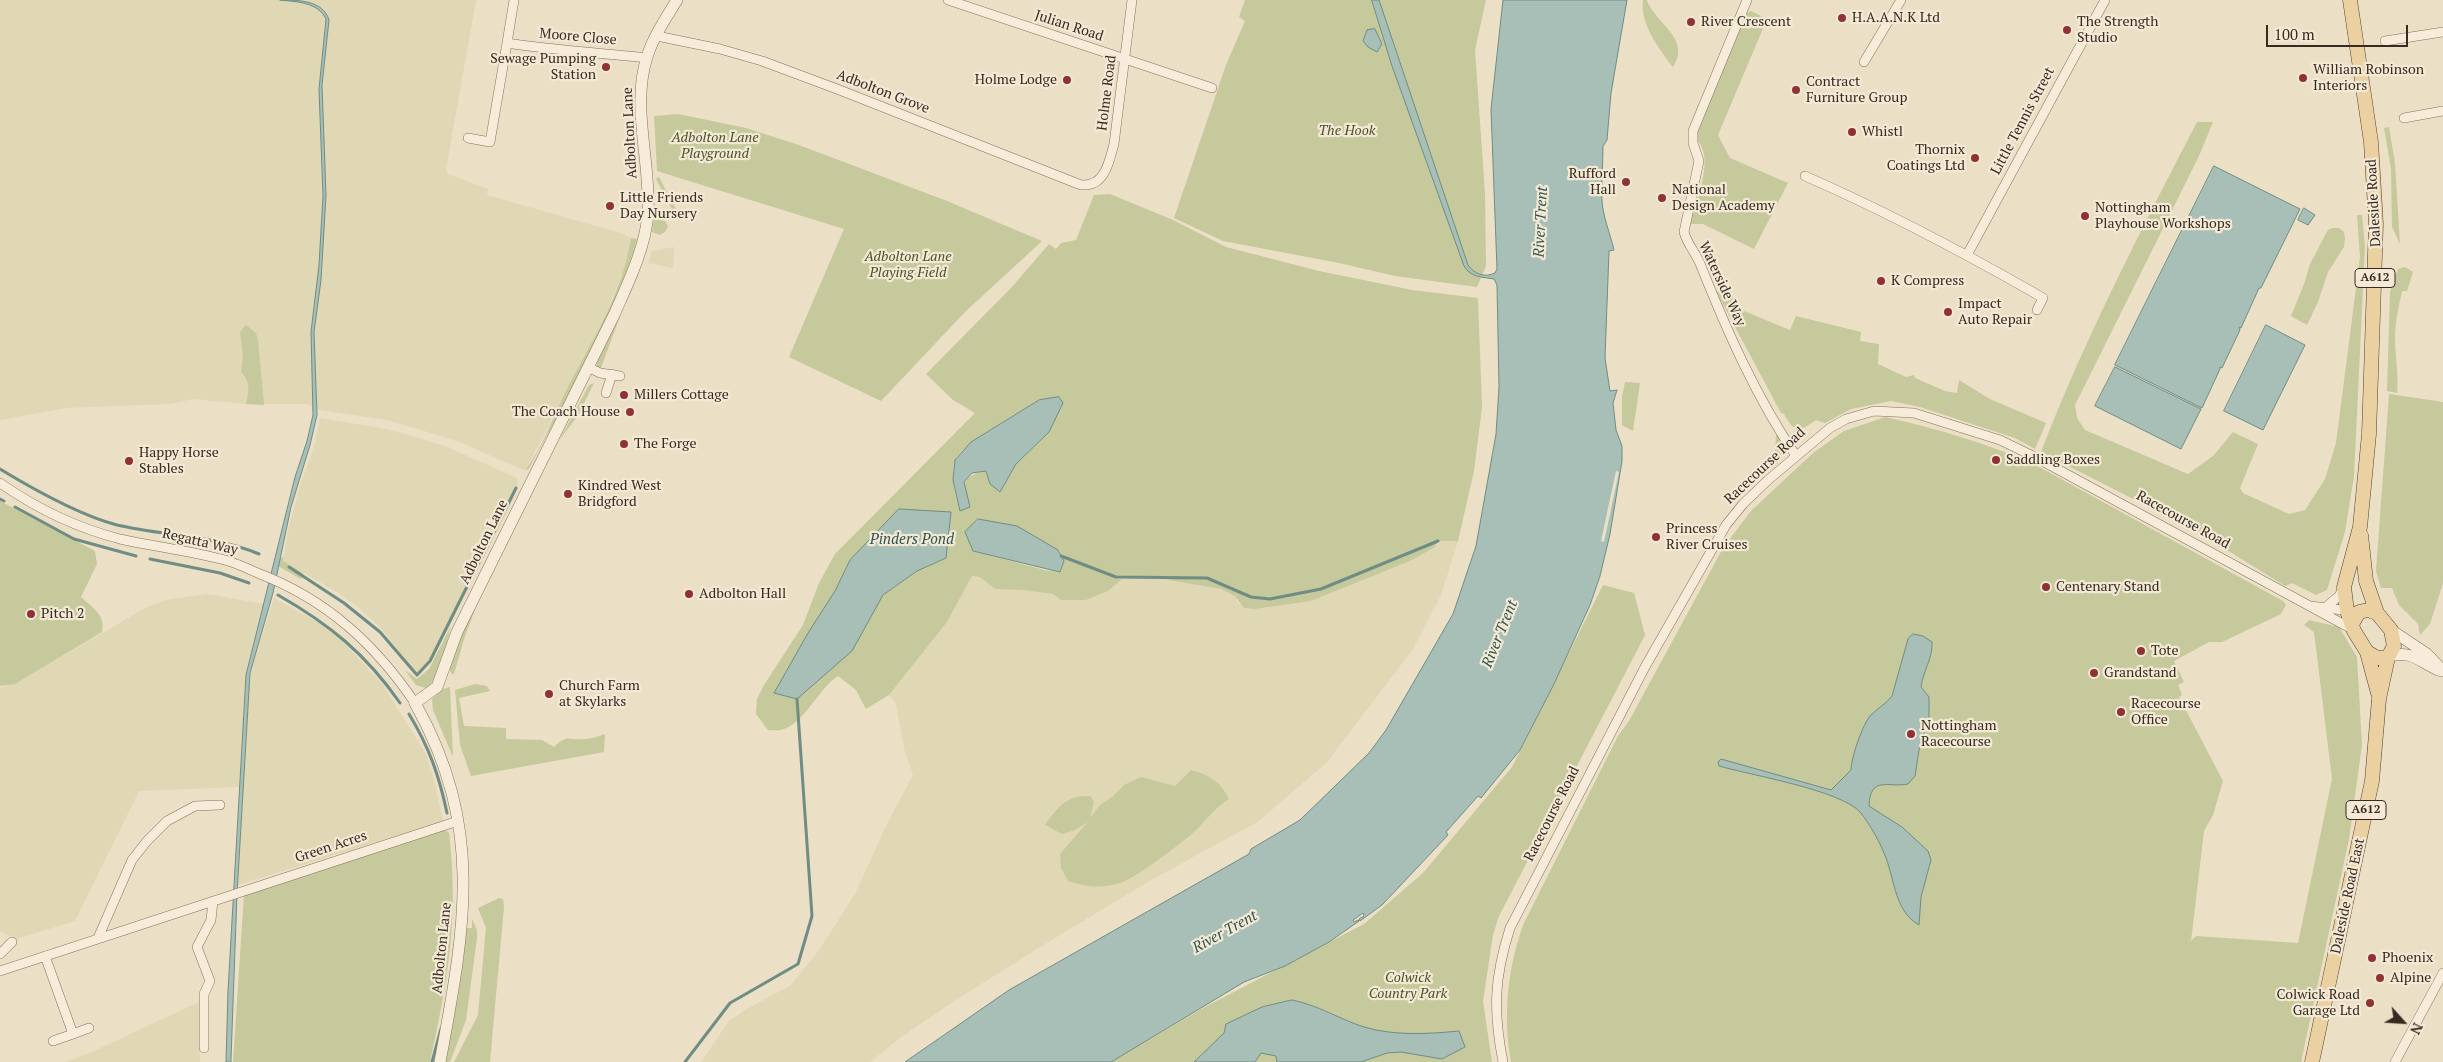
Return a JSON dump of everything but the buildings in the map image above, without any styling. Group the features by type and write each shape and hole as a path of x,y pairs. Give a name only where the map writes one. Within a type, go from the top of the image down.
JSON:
{"main road":[{"name":"Daleside Road","path":"2350,0 2371,142 2376,204 2369,434 2360,527 2344,587 2353,619"},
{"name":"Daleside Road","path":"2360,527 2366,581 2377,613"},
{"path":"2353,619 2368,610 2377,613 2391,630"},
{"name":"Daleside Road East","path":"2353,619 2367,652 2379,699"},
{"name":"Daleside Road East","path":"2312,1062 2372,781 2379,699 2388,656 2394,646 2391,630"},
{"path":"2367,652 2378,658 2388,656"}],"street":[{"path":"468,138 490,142 514,0"},
{"name":"Julian Road","path":"948,0 1212,88"},
{"name":"Holme Road","path":"1094,184 1104,174 1114,144 1132,0"},
{"name":"Waterside Way","path":"1747,0 1693,131 1693,143 1699,162 1684,232 1686,241 1700,265 1710,292 1755,386 1796,456"},
{"path":"1864,62 1901,0"},
{"name":"Little Tennis Street","path":"1967,254 2104,0"},
{"name":"Adbolton Lane","path":"440,1062 461,947 463,874 458,821 444,762 430,730 415,703 437,687 457,632 632,274 645,234 648,190 641,102 642,78 647,58 672,2"},
{"path":"2385,41 2443,32"},
{"name":"Adbolton Grove","path":"657,36 720,49 762,61 846,92 1081,185 1094,184"},
{"name":"Moore Close","path":"507,43 551,50 571,50 647,58"},
{"path":"2404,118 2443,110"},
{"path":"1806,176 1862,200 1967,254 2043,298 2037,310"},
{"path":"588,367 600,373 616,375 606,393"},
{"name":"Racecourse Road","path":"1502,1062 1495,1023 1496,986 1501,955 1510,928 1645,667 1726,525 1743,504 1824,432 1846,419 1874,411 1914,413 2000,440 2035,457 2320,613 2342,622 2353,619"},
{"name":"Regatta Way","path":"0,483 59,517 93,531 229,561 302,592 346,623 383,659 415,703"},
{"path":"2326,607 2338,596 2344,587"},
{"name":"Racecourse Road","path":"2310,606 2326,607 2353,619"},
{"path":"2391,630 2427,654 2443,671"},
{"path":"2388,656 2402,652 2410,654 2443,671"},
{"path":"98,938 132,860 147,841 167,821 195,806 220,805"},
{"name":"Green Acres","path":"0,971 458,821"},
{"path":"204,1048 204,994 210,981 198,947 211,920 213,900"},
{"path":"0,954 12,942"},
{"path":"45,956 73,1034"},
{"path":"2395,1062 2443,973"},
{"path":"53,1041 89,1028"}],"shaded area":[{"path":"0,0 476,0 446,169 448,174 488,189 487,195 624,234 631,238 628,261 602,322 526,469 523,470 460,442 421,430 387,420 320,410 307,404 246,404 194,399 168,404 66,408 0,420"},
{"path":"674,247 673,268 648,263 652,251"},
{"path":"320,418 387,429 409,435 445,446 517,478 518,489 430,663 421,674 417,674 381,628 358,607 335,591 283,561 288,530 300,486 315,444"},
{"path":"1441,541 1458,541 1441,595 1413,649 1327,762 1259,821 1151,880 1040,947 954,1001 900,1038 870,1062 701,1062 729,1021 750,1007 790,986 820,949 856,892 886,826 913,775 905,752 896,704 889,695 947,622 972,576 980,577 995,589 1053,594 1061,600 1086,600 1108,591 1122,579 1166,578 1221,589 1235,596 1238,603 1255,609 1311,601 1410,561 1437,546"},
{"path":"207,594 264,604 246,675 239,787 139,791 75,921 16,939 0,931 0,688 20,681 147,607 166,600"},
{"path":"274,598 321,624 342,641 383,685 426,754 443,821 238,885 250,673"},
{"path":"199,1002 200,1062 66,1062 94,1051"}],"green space":[{"name":"The Hook","path":"1245,0 1486,0 1475,50 1485,194 1486,266 1477,287 1395,276 1339,263 1223,241 1174,218 1226,65 1245,21 1239,17"},
{"path":"1643,0 1647,0 1651,9 1675,39 1678,57 1673,67 1647,27 1644,18"},
{"path":"1751,11 1767,19 1718,135 1730,158 1788,183 1754,249 1703,224 1690,224 1700,193 1704,169 1702,148 1697,140 1698,128 1747,13"},
{"name":"Adbolton Lane Playing Field","path":"678,114 746,128 799,145 947,201 1042,241 965,312 881,401 789,357 844,229 657,171 654,116"},
{"path":"2197,122 2213,122 2199,156 2075,405 2077,418 2085,430 2188,474 2213,456 2233,432 2258,444 2240,488 2243,493 2289,514 2305,510 2325,479 2336,443 2360,257 2357,215 2362,215 2365,247 2354,476 2345,532 2327,590 2316,595 2292,583 2285,586 2198,532 2041,452 2095,326"},
{"path":"2389,127 2395,163 2400,244 2392,227 2391,169 2384,128"},
{"path":"659,177 678,213 674,213 656,179"},
{"path":"1110,194 1173,220 1226,247 1319,271 1412,290 1478,298 1482,407 1474,471 1458,541 1438,541 1435,547 1410,561 1311,601 1255,609 1244,608 1235,596 1221,589 1169,580 1168,578 1171,576 1115,576 1115,578 1122,579 1108,591 1086,600 1061,600 1053,594 995,589 980,577 972,576 947,622 889,695 866,709 856,690 838,676 792,725 782,730 768,730 756,714 757,699 803,625 819,583 835,554 975,413 953,400 926,374 1011,288 1049,244 1056,249 1061,243 1076,240 1094,195","holes":["1039,400 1063,403 1049,432 1016,464 1000,492 990,484 986,471 971,476 964,484 960,511 953,474 955,461 959,454 979,438","1059,550 1064,561 1060,572 1045,570 973,551","946,558 917,571 883,595 835,591 850,560"]},
{"path":"656,206 668,226 665,232 660,235 652,232"},
{"path":"2339,228 2344,232 2344,247 2328,272 2318,302 2307,325 2291,316 2310,264 2328,230"},
{"path":"631,238 637,239 618,293 581,371 528,470 526,469 542,443 563,397 613,300 621,280"},
{"path":"641,261 643,261 599,369 596,363"},
{"path":"2405,267 2413,272 2407,291 2402,291 2396,320 2397,393 2387,391 2390,292 2398,269"},
{"path":"1716,291 1735,299 1732,306 1790,330 1796,316 1861,332 1860,341 1879,344 1878,364 1906,377 1914,375 1915,378 1945,391 1957,393 1959,380 1990,399 2046,423 2035,449 2015,438 1920,407 1891,401 1851,409 1825,423 1816,420 1801,429 1794,428 1784,414 1781,413"},
{"path":"246,325 256,333 258,341 264,405 246,404 248,383 241,372 243,355 240,332"},
{"path":"1625,382 1640,383 1633,431 1622,425 1622,397"},
{"path":"594,383 577,417 560,439 589,385"},
{"path":"2389,394 2443,402 2443,583 2430,624 2420,635 2418,624 2399,605 2392,588 2381,588 2376,571"},
{"name":"Nottingham Racecourse","path":"1885,417 1960,437 2032,463 2283,601 2286,605 2281,614 2222,642 2209,642 2174,661 2184,682 2178,685 2182,695 2179,697 2223,781 2213,815 2204,831 2191,941 2196,936 2298,943 2332,779 2314,632 2304,625 2309,620 2339,627 2357,657 2362,745 2349,839 2301,1062 1511,1062 1507,1027 1508,992 1514,957 1524,923 1618,736 1629,721 1723,548 1751,511 1813,453 1844,431"},
{"path":"1776,434 1783,444 1783,454 1781,459 1768,471 1775,456"},
{"path":"0,501 95,551 97,564 81,597 94,608 100,616 103,626 102,632 15,684 0,686"},
{"path":"284,557 283,561 303,573 301,579 278,566 280,558"},
{"name":"Colwick Country Park","path":"1603,585 1634,593 1645,635 1499,916 1493,935 1483,1001 1492,1062 1111,1062 1203,1008 1364,924 1423,873 1512,767"},
{"path":"478,602 465,636 454,674 452,674 449,669 459,638"},
{"path":"451,626 439,669 431,684 426,688 416,685 405,670 417,679 429,669"},
{"path":"475,684 487,686 490,691 459,698 464,726 506,728 506,739 542,740 554,747 569,738 587,739 605,734 604,752 471,776 460,745 455,690"},
{"path":"450,687 453,757 433,710 432,699 443,689"},
{"path":"1191,770 1203,774 1218,783 1229,799 1215,810 1196,830 1158,860 1125,881 1104,886 1086,886 1068,881 1061,868 1060,854 1088,822 1075,830 1062,834 1045,825 1063,803 1082,796 1090,796 1094,802 1090,818 1100,805 1112,797 1124,785 1141,777 1175,786"},
{"path":"445,830 449,833 452,864 452,921 447,976 430,1062 233,1062 244,895"},
{"path":"499,898 503,899 504,907 490,1062 454,1062 478,1015 486,928 478,908"},
{"path":"472,919 477,930 477,938 466,1020 450,1062 444,1062 462,966 467,928 472,928"}],"water":[{"path":"280,0 309,2 321,8 329,20 322,85 326,195 321,280 314,332 317,415 291,507 273,593 250,673 237,894 231,1062 226,1062 228,991 246,675 295,477 313,415 311,332 319,265 323,196 319,89 326,19 318,9 312,6 300,2"},
{"name":"River Trent","path":"1372,0 1379,0 1468,265 1477,273 1487,275 1495,273 1497,269 1491,109 1503,0 1627,0 1611,93 1607,140 1603,146 1602,187 1604,213 1614,250 1609,251 1605,358 1610,391 1617,390 1613,403 1616,430 1622,446 1622,461 1610,534 1600,576 1590,605 1554,684 1520,750 1481,798 1478,796 1446,832 1448,835 1382,905 1360,921 1359,919 1364,916 1363,913 1353,920 1354,922 1359,921 1329,942 1285,966 1244,982 1111,1062 905,1062 1009,990 1249,854 1251,849 1300,820 1369,753 1386,730 1453,614 1476,546 1496,434 1499,387 1497,285 1494,279 1474,275 1464,266 1392,66"},
{"path":"1375,29 1382,44 1377,52 1368,47 1363,41 1367,30"},
{"path":"2214,166 2300,209 2261,288 2259,288 2241,328 2239,327 2240,330 2222,368 2220,367 2202,408 2115,365"},
{"path":"2304,208 2315,215 2308,225 2298,220"},
{"path":"2266,325 2305,345 2263,430 2224,411"},
{"path":"2115,367 2201,409 2181,449 2095,406"},
{"path":"1059,397 1063,403 1049,432 1016,464 1000,492 990,484 986,471 972,473 964,482 970,507 960,511 953,480 955,460 971,442 1039,400"},
{"name":"Pinders Pond","path":"899,509 951,512 946,558 917,571 883,595 852,651 797,699 774,693 808,633 835,591 850,560"},
{"path":"978,519 1017,526 1058,550 1064,561 1060,572 973,551 965,532"},
{"path":"1913,634 1923,636 1932,642 1931,654 1921,687 1929,697 1929,717 1919,750 1915,776 1908,784 1877,786 1870,796 1869,806 1902,827 1928,851 1931,860 1921,897 1919,925 1911,919 1900,904 1884,852 1860,812 1849,804 1815,790 1719,766 1718,762 1721,759 1831,790 1851,770 1853,757 1864,725 1871,715 1892,696 1908,639"},
{"path":"1292,1000 1311,1005 1355,1024 1375,1030 1411,1034 1459,1031 1465,1047 1442,1059 1401,1052 1387,1053 1361,1062 1277,1062 1276,1056 1261,1053 1255,1062 1194,1062 1224,1033 1226,1024 1262,1007"}],"pier":[{"path":"1616,471 1619,472 1604,542 1601,541"}],"waterway":[{"path":"0,469 57,501 102,521 135,529 206,539 259,554"},
{"path":"289,567 344,603 380,632 417,675 430,661 516,488"},
{"path":"0,499 4,501"},
{"path":"15,507 74,539 136,556"},
{"path":"1061,556 1116,577 1207,578 1251,597 1270,599 1321,589 1438,541"},
{"path":"150,559 220,573 249,583"},
{"path":"278,595 314,617 345,641 374,670 400,703"},
{"path":"685,1062 730,1003 798,964 812,916 797,699"},
{"path":"409,714 432,762 447,813"},
{"path":"432,1062 441,1029"}],"place":[{"name":"H.A.A.N.K Ltd","path":"1842,18"},
{"name":"River Crescent","path":"1691,22"},
{"name":"The Strength Studio","path":"2067,30"},
{"name":"Sewage Pumping Station","path":"606,67"},
{"name":"William Robinson Interiors","path":"2303,78"},
{"name":"Holme Lodge","path":"1067,80"},
{"name":"Contract Furniture Group","path":"1796,90"},
{"name":"Whistl","path":"1852,132"},
{"name":"Thornix Coatings Ltd","path":"1975,158"},
{"name":"Rufford Hall","path":"1626,182"},
{"name":"National Design Academy","path":"1662,198"},
{"name":"Little Friends Day Nursery","path":"610,206"},
{"name":"Nottingham Playhouse Workshops","path":"2085,216"},
{"name":"K Compress","path":"1881,281"},
{"name":"Impact Auto Repair","path":"1948,312"},
{"name":"Millers Cottage","path":"624,395"},
{"name":"The Coach House","path":"630,412"},
{"name":"The Forge","path":"624,444"},
{"name":"Saddling Boxes","path":"1996,460"},
{"name":"Happy Horse Stables","path":"129,461"},
{"name":"Kindred West Bridgford","path":"568,494"},
{"name":"Princess River Cruises","path":"1656,537"},
{"name":"Centenary Stand","path":"2046,587"},
{"name":"Adbolton Hall","path":"689,594"},
{"name":"Pitch 2","path":"31,614"},
{"name":"Tote","path":"2141,651"},
{"name":"Grandstand","path":"2094,673"},
{"name":"Church Farm at Skylarks","path":"549,694"},
{"name":"Racecourse Office","path":"2121,712"},
{"name":"Nottingham Racecourse","path":"1911,734"},
{"name":"Phoenix","path":"2372,958"},
{"name":"Alpine","path":"2380,978"},
{"name":"Colwick Road Garage Ltd","path":"2370,1003"}],"park label":[{"name":"Adbolton Lane Playground","path":"715,146"}]}
